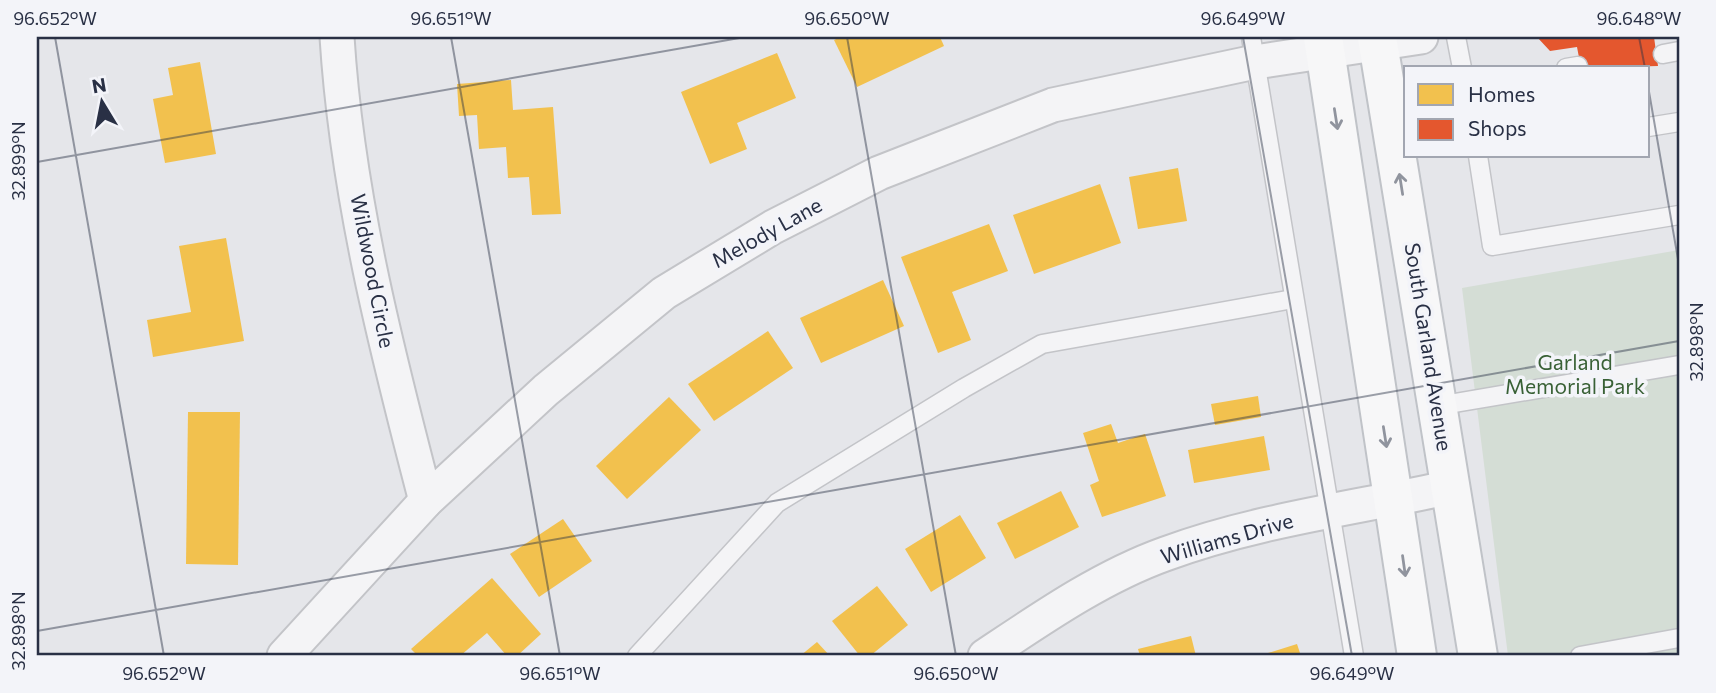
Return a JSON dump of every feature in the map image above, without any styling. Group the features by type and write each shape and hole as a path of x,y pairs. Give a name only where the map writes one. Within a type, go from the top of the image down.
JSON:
{"main road":[{"name":"South Garland Avenue","path":"1378,40 1478,656"},
{"path":"1324,44 1417,656"}],"street":[{"name":"Wildwood Circle","path":"337,37 341,106 380,325 426,501"},
{"name":"Melody Lane","path":"284,656 426,501 546,390 664,293 773,227 879,173 1053,105 1253,49 1421,37"},
{"name":"Williams Drive","path":"985,656 1061,605 1164,554 1262,526 1451,487"}],"lane":[{"path":"1456,37 1462,66"},
{"path":"1253,49 1354,656"},
{"path":"1650,127 1679,122"},
{"path":"1478,158 1492,246 1679,215"},
{"path":"637,656 777,503 964,388 1042,344 1293,299"},
{"path":"1437,406 1679,365"},
{"path":"1580,656 1679,638"}],"green space":[{"name":"Garland Memorial Park","path":"1679,250 1679,656 1508,656 1462,288"}],"building: Homes":[{"path":"841,37 940,37 944,46 857,87 834,40"},
{"path":"777,53 796,98 737,123 747,149 710,164 681,92"},
{"path":"200,62 216,154 165,163 153,99 173,95 168,68"},
{"path":"511,80 513,110 553,107 561,214 532,215 529,177 508,178 506,147 479,149 477,115 459,116 457,84"},
{"path":"1178,168 1187,221 1138,229 1129,177"},
{"path":"1100,184 1121,243 1034,274 1013,215"},
{"path":"989,224 1008,271 952,292 971,340 938,353 901,257"},
{"path":"226,238 244,341 153,357 147,320 191,312 179,246"},
{"path":"883,280 904,326 821,363 800,318"},
{"path":"768,331 793,368 714,421 688,384"},
{"path":"1258,396 1261,417 1215,425 1211,404"},
{"path":"669,397 701,430 627,499 596,466"},
{"path":"188,412 240,412 238,565 186,564"},
{"path":"1111,424 1118,443 1145,434 1166,496 1102,517 1090,485 1099,481 1083,433"},
{"path":"1264,436 1270,470 1194,483 1188,450"},
{"path":"1061,491 1079,527 1015,559 997,523"},
{"path":"960,515 986,558 931,592 905,549"},
{"path":"563,519 592,561 539,597 510,554"},
{"path":"492,578 541,634 517,656 507,656 487,633 460,656 418,656 411,649"},
{"path":"877,586 908,625 870,656 860,656 832,621"},
{"path":"1191,636 1196,656 1140,656 1138,649"},
{"path":"817,642 830,656 800,656"},
{"path":"1297,644 1301,656 1269,656 1268,653"}],"building: Shops":[{"path":"1537,37 1654,37 1658,66 1581,66 1577,47 1550,51"}]}
